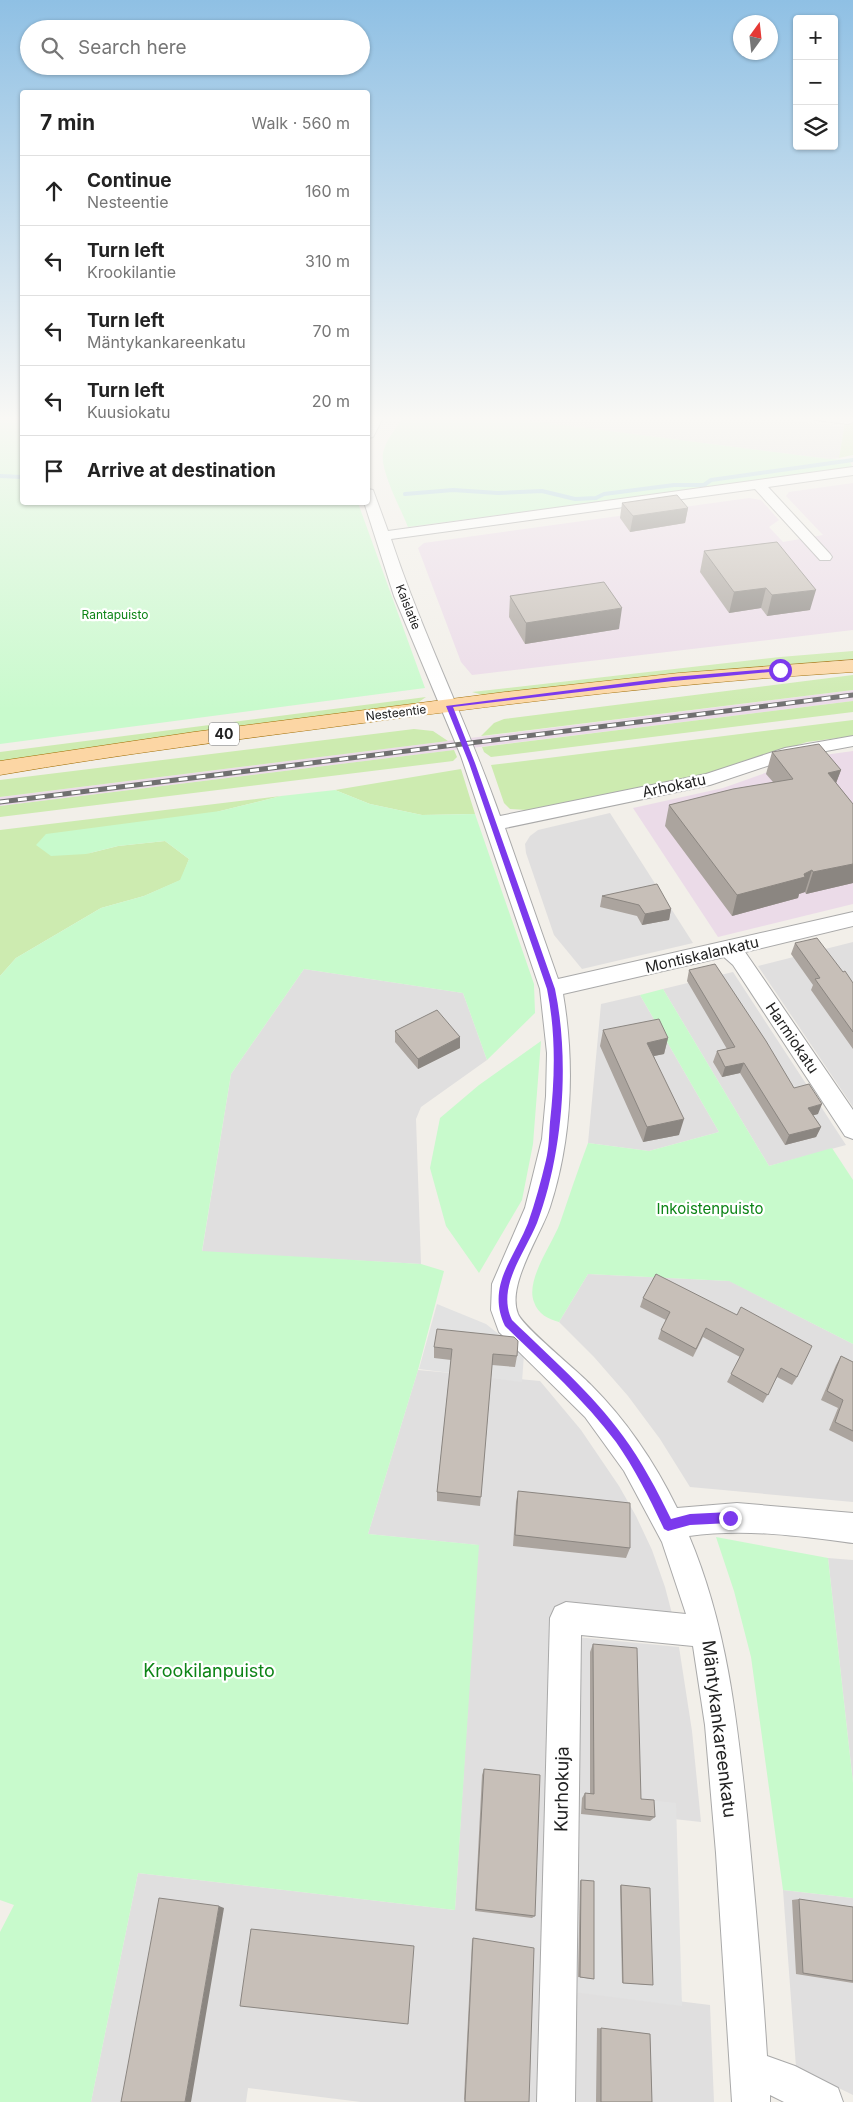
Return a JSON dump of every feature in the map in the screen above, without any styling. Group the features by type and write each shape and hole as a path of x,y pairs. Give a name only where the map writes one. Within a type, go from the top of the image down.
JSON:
{"main road":[{"name":"Nesteentie","path":"0,768 164,742 853,667"},
{"name":"Nesteentie","path":"0,772 68,766 452,712"}],"street":[{"name":"Kaislatie","path":"375,514 402,596 452,712 493,824 551,989 555,1008 559,1078 550,1159 532,1223 506,1277 502,1301"},
{"path":"382,536 540,514"},
{"path":"786,514 825,557"},
{"name":"Arhokatu","path":"493,824 710,779 816,745 853,741"},
{"name":"Montiskalankatu","path":"551,989 853,919"},
{"name":"Harmiokatu","path":"729,949 740,960 853,1129"},
{"name":"Mäntykankareenkatu","path":"502,1301 503,1312 508,1323 588,1401 619,1439 648,1483 689,1574 706,1632 718,1698 736,1874 750,2086"},
{"path":"668,1525 690,1520 730,1518 853,1528"},
{"name":"Kurhokuja","path":"556,2102 566,1618 706,1632"},
{"path":"750,2086 781,2080 824,2102"}],"shaded area":[{"path":"633,514 774,514 779,520 769,527 783,542 823,535 803,514 853,514 853,630 472,675 461,662 418,548 424,543"},
{"path":"853,690 853,701 0,806 0,797"},
{"path":"853,751 853,904 718,937 633,808 723,788 810,757"},
{"path":"610,813 693,943 582,969 554,935 526,853 525,844 530,836 538,830"},
{"path":"853,942 853,1107 758,966"},
{"path":"304,969 463,993 487,1060 421,1107 416,1119 421,1264 202,1252 231,1074"},
{"path":"733,972 846,1145 769,1166 663,989"},
{"path":"640,995 719,1132 649,1151 588,1143 601,1004"},
{"path":"588,1274 730,1281 853,1344 853,1502 690,1487 660,1439 628,1396 594,1357 559,1322"},
{"path":"437,1304 486,1324 524,1354 522,1382 419,1369"},
{"path":"418,1370 540,1381 581,1430 619,1486 636,1516 652,1550 665,1587 675,1625 557,1613 545,2102 361,2102 248,2088 246,2102 91,2102 138,1873 455,1910 478,1545 368,1534"},
{"path":"828,1558 853,1560 853,1783"},
{"path":"576,1637 679,1647 692,1731 701,1822 574,1808"},
{"path":"562,1791 676,1803 682,2006 558,1990"},
{"path":"783,1890 853,1898 853,2095 796,2067"},
{"path":"572,1988 710,2005 714,2102 570,2102"}],"green space":[{"name":"Rantapuisto","path":"0,514 362,514 425,688 0,744"},
{"path":"402,514 505,514 408,527"},
{"path":"853,651 853,659 490,697 472,692 780,657"},
{"path":"853,675 853,690 481,736 494,723 504,719"},
{"path":"426,697 413,706 0,763 0,752"},
{"path":"853,701 853,712 491,757 484,752 482,747"},
{"path":"853,720 853,736 807,742 716,772 527,810 510,809 504,803 491,765"},
{"path":"414,729 433,731 448,741 0,797 0,780"},
{"path":"454,750 457,757 453,761 0,817 0,806"},
{"path":"461,769 475,814 422,815 370,804 335,790"},
{"name":"Krookilanpuisto","path":"335,790 370,804 422,815 475,814 534,984 535,1013 487,1060 463,993 304,969 231,1074 202,1251 421,1264 444,1271 418,1370 368,1534 479,1545 455,1910 138,1873 91,2102 0,2102 0,1932 14,1905 0,1900 0,976 16,958 101,908 144,896 180,880 189,859 165,841 118,846 86,854 51,856 36,845 46,834 220,811 281,796"},
{"path":"281,796 220,811 86,854 118,846 165,841 189,859 181,880 144,896 101,908 16,958 0,976 0,830"},
{"name":"Inkoistenpuisto","path":"663,989 769,1166 832,1148 853,1180 853,1344 729,1281 588,1274 559,1322 538,1310 532,1293 533,1283 541,1262 557,1231 588,1143 649,1151 719,1132 640,995"},
{"path":"541,1041 533,1144 522,1200 479,1273 446,1226 430,1168 440,1118 479,1085"},
{"path":"716,1537 828,1558 853,1783 853,1898 783,1890 751,1657 734,1591"}],"building":[{"path":"777,542 816,590 772,595 766,588 734,592 704,551"},
{"path":"604,582 622,608 526,623 510,596"},
{"path":"819,744 841,770 828,773 853,804 853,864 813,872 812,870 804,874 805,877 737,895 669,805 733,789 793,779 772,752"},
{"path":"657,884 671,909 645,914 639,905 602,896"},
{"path":"817,938 853,983 853,1032 815,979 820,978 795,943"},
{"path":"715,964 766,1041 794,1088 809,1084 822,1104 808,1108 821,1127 789,1135 744,1063 725,1067 717,1051 735,1047 689,970"},
{"path":"437,1010 460,1037 418,1059 395,1031"},
{"path":"659,1019 668,1038 647,1043 684,1119 647,1127 603,1030"},
{"path":"656,1274 737,1315 741,1307 812,1346 797,1377 781,1368 768,1395 731,1374 744,1349 706,1328 696,1349 661,1330 670,1312 643,1298"},
{"path":"437,1329 514,1337 518,1341 517,1356 493,1354 481,1497 437,1492 452,1349 434,1347"},
{"path":"841,1356 853,1362 853,1431 835,1422 843,1400 827,1391"},
{"path":"518,1491 630,1503 630,1548 515,1535"},
{"path":"593,1644 637,1648 641,1799 654,1800 655,1817 585,1809 585,1793 594,1794"},
{"path":"484,1769 540,1775 535,1916 476,1909"},
{"path":"581,1880 594,1881 594,1979 580,1977"},
{"path":"621,1885 650,1888 653,1985 623,1983"},
{"path":"159,1898 219,1906 185,2102 121,2102"},
{"path":"799,1899 853,1907 853,1981 803,1973"},
{"path":"251,1929 414,1946 408,2024 240,2006"},
{"path":"473,1938 534,1948 529,2102 465,2102"},
{"path":"601,2028 650,2034 652,2102 601,2102"}],"railway":[{"path":"0,802 853,695"}],"route":[{"path":"730,1518 690,1520 668,1525 648,1483 619,1439 588,1401 508,1323 503,1312 502,1295 506,1277 532,1223 542,1194 550,1159 559,1078 555,1008 551,989 472,763 449,706 673,679 780,670"}]}
